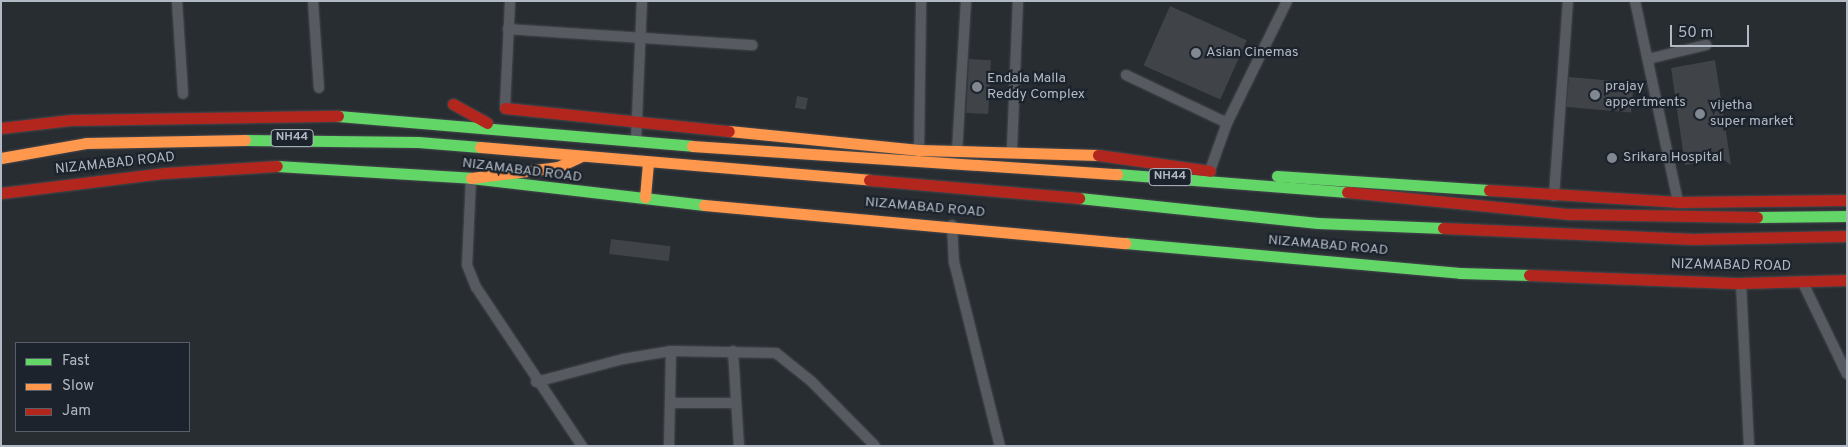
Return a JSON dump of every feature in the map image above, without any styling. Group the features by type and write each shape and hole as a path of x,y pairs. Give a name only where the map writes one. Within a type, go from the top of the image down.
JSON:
{"main road":[{"path":"453,104 494,126"},
{"path":"505,108 639,124 919,150 957,152 1012,149 1081,153 1209,175 1678,202 1808,202 1847,200"},
{"name":"NH44","path":"1,128 71,120 319,114 494,126 636,142 1209,175 1569,214 1756,218 1847,216"},
{"name":"NIZAMABAD ROAD","path":"1,158 86,143 254,137 418,142 1171,206 1318,222 1756,238 1847,236"},
{"path":"471,178 558,167 583,156"},
{"path":"645,197 648,163"},
{"name":"NIZAMABAD ROAD","path":"1,193 165,173 292,165 471,178 589,195 645,197 1460,273 1741,283 1847,280"},
{"path":"1808,202 1809,216"},
{"path":"1756,218 1756,238"}],"street":[{"path":"177,1 183,94"},
{"path":"313,1 319,88"},
{"path":"505,108 510,1"},
{"path":"636,142 639,124 642,1"},
{"path":"919,150 921,1"},
{"path":"957,152 966,1"},
{"path":"1012,149 1018,1"},
{"path":"1209,175 1227,123 1287,1"},
{"path":"1554,196 1568,1"},
{"path":"1635,1 1678,202"},
{"path":"508,29 752,45"},
{"path":"1648,59 1706,45"},
{"path":"1126,75 1227,123"},
{"path":"471,178 468,265 476,287 536,382 582,446"},
{"path":"952,225 954,262 1000,446"},
{"path":"1802,281 1847,374"},
{"path":"1741,283 1749,446"},
{"path":"536,382 623,358 671,351 776,353 811,381 875,446"},
{"path":"669,446 671,351"},
{"path":"733,351 739,446"},
{"path":"670,403 736,403"}],"building":[{"name":"Asian Cinemas","path":"1170,6 1247,40 1220,100 1144,65"},
{"name":"Endala Malla Reddy Complex","path":"969,59 991,60 988,114 966,113"},
{"name":"vijetha super market","path":"1715,60 1731,165 1723,159 1685,165 1671,68"},
{"name":"prajay appertments","path":"1569,77 1634,83 1631,113 1566,107"},
{"path":"797,96 808,98 806,110 795,108"},
{"path":"611,239 671,246 669,261 609,254"}],"traffic: fast":[{"path":"338,116 692,146"},
{"path":"245,140 418,142 480,147"},
{"path":"277,166 471,178 704,205"},
{"path":"1117,174 1347,192"},
{"path":"1277,176 1489,190"},
{"path":"1079,198 1318,223 1443,228"},
{"path":"1757,217 1847,216"},
{"path":"1125,243 1460,273 1529,275"}],"traffic: slow":[{"path":"729,131 919,150 1098,155"},
{"path":"1,158 86,143 245,140"},
{"path":"692,146 1117,174"},
{"path":"480,147 869,180"},
{"path":"471,178 558,167 582,156"},
{"path":"645,197 648,163"},
{"path":"704,205 1125,243"}],"traffic: jam":[{"path":"453,104 487,123"},
{"path":"505,108 729,131"},
{"path":"1,128 71,120 338,116"},
{"path":"1098,155 1210,171"},
{"path":"1,193 165,173 277,166"},
{"path":"869,180 1079,198"},
{"path":"1489,190 1678,202 1847,200"},
{"path":"1347,192 1569,214 1757,217"},
{"path":"1443,228 1693,239 1847,236"},
{"path":"1529,275 1741,283 1847,280"}],"place":[{"name":"Asian Cinemas","path":"1196,53"},
{"name":"Endala Malla Reddy Complex","path":"977,87"},
{"name":"prajay appertments","path":"1595,95"},
{"name":"vijetha super market","path":"1700,114"},
{"name":"Srikara Hospital","path":"1612,158"}]}
